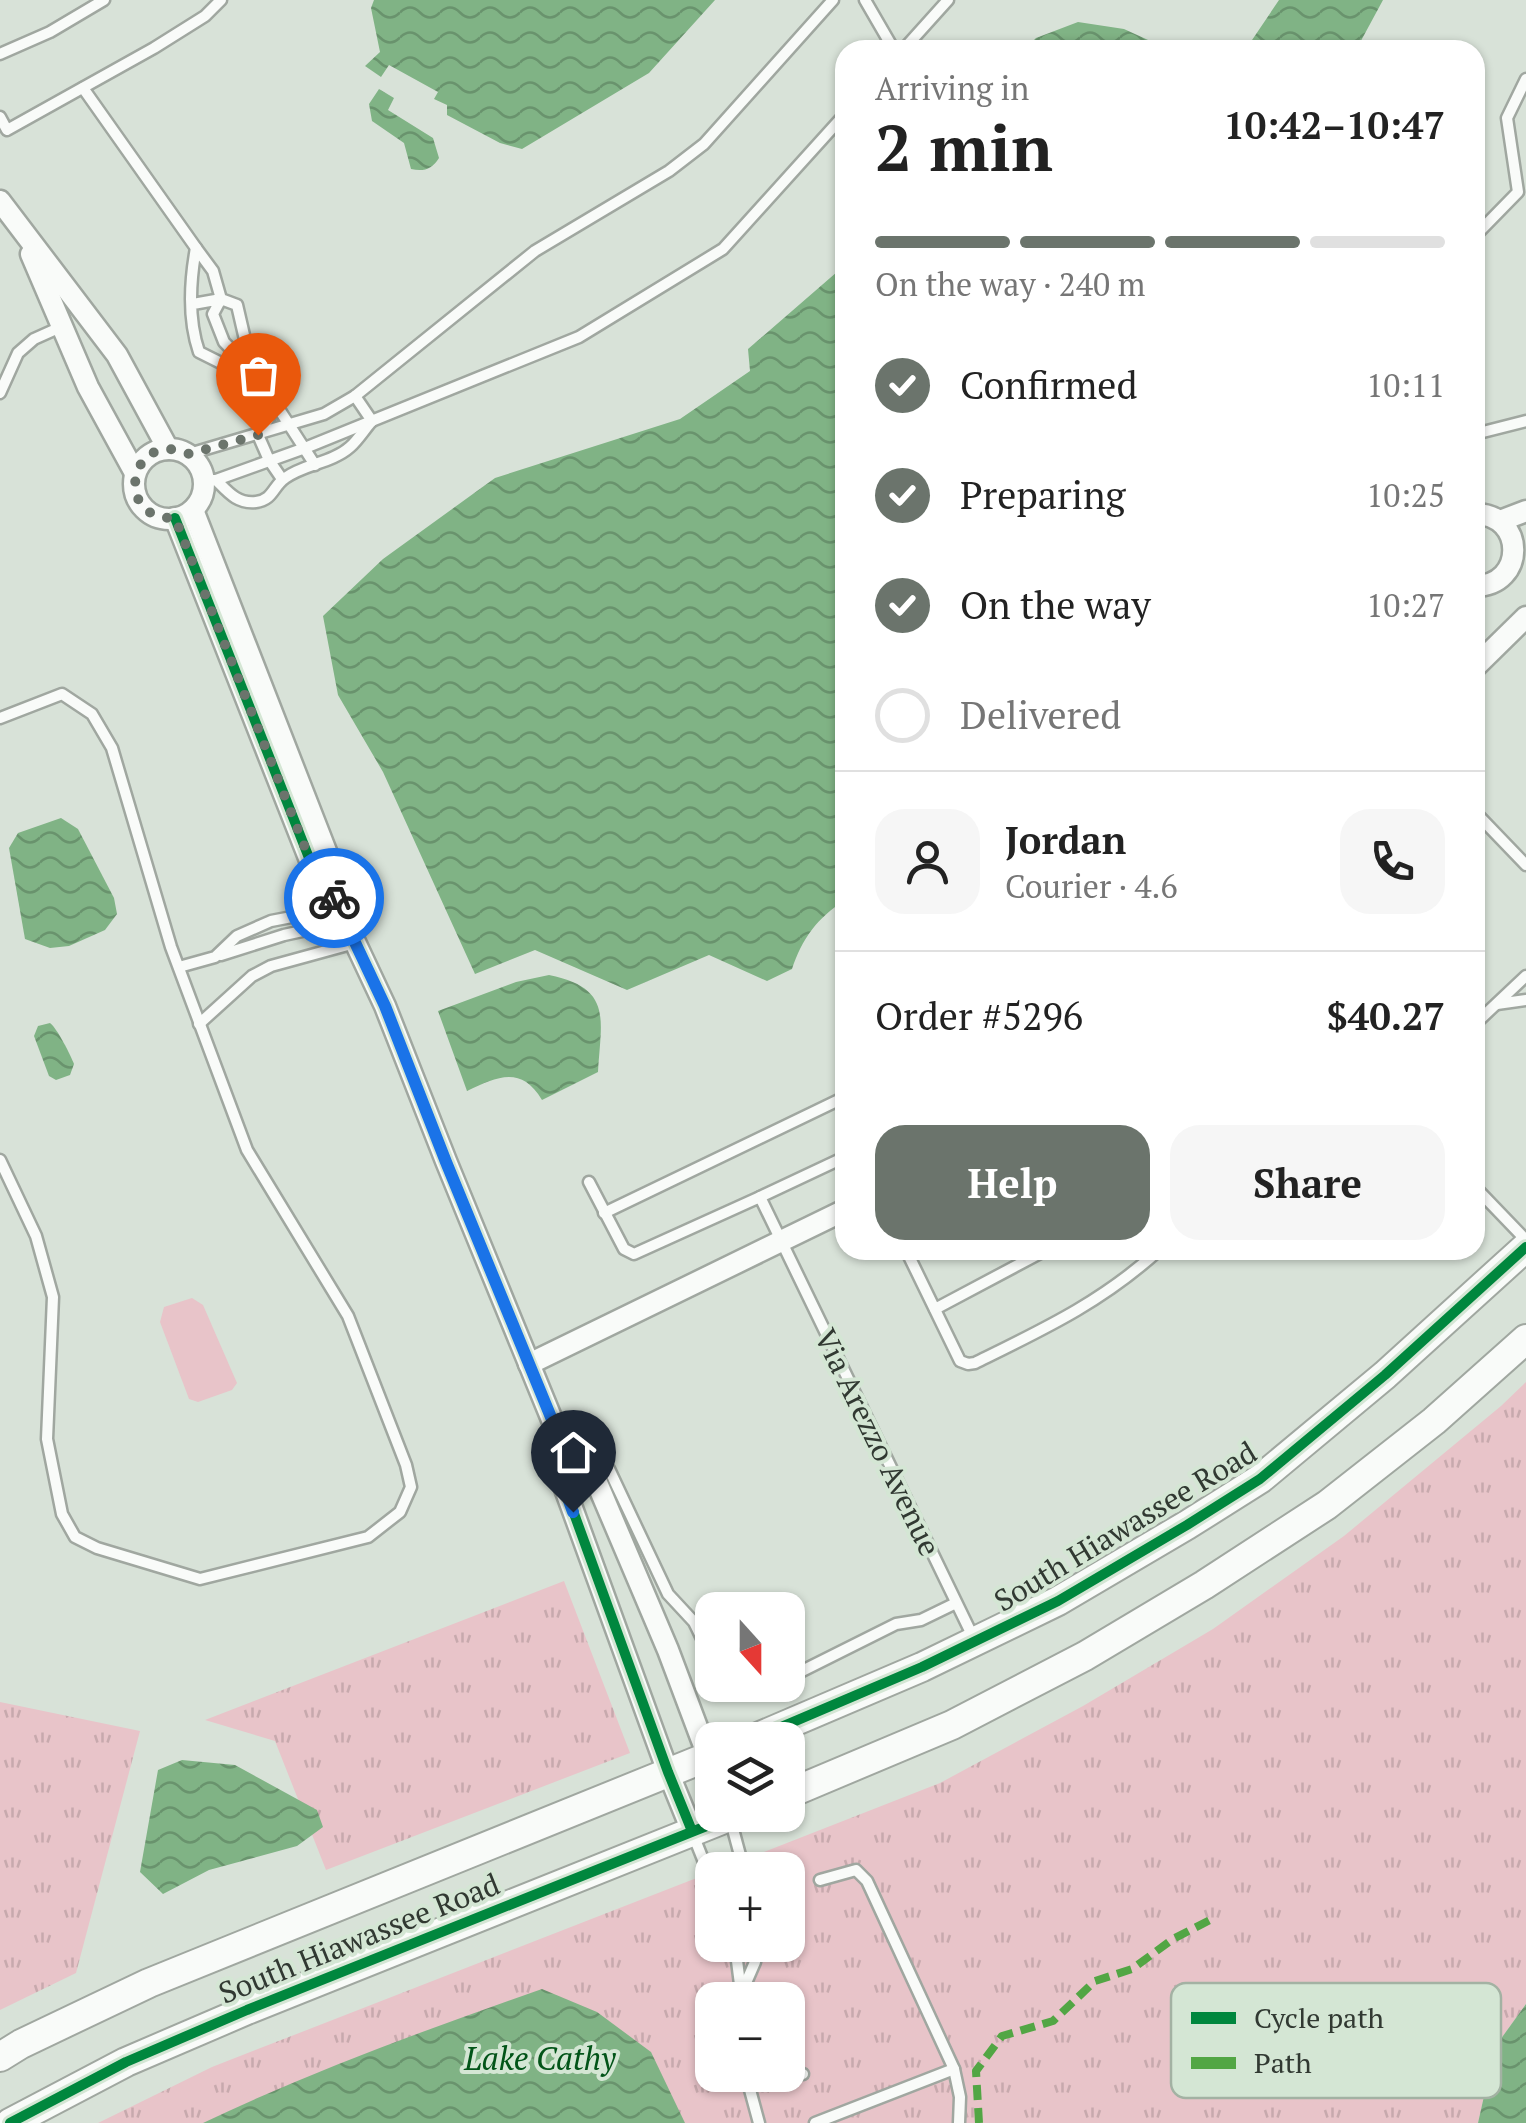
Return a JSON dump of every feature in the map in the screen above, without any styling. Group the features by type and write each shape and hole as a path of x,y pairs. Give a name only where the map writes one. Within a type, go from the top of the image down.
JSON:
{"street":[{"path":"0,201 117,356 168,448"},
{"path":"18,224 88,387 136,473"},
{"path":"63,326 87,314"},
{"path":"168,448 189,454 210,480 203,494 184,514 153,514 140,503 134,484 144,459 168,448"},
{"path":"1500,520 1526,511"},
{"path":"184,514 329,859 335,899 385,1006 555,1427 560,1476 692,1831"},
{"path":"1485,514 1500,520 1520,546 1506,574 1485,584"},
{"path":"1485,656 1526,616"},
{"path":"529,1364 835,1215"},
{"name":"South Hiawassee Road","path":"794,1722 1058,1601 1260,1478 1385,1375 1526,1243"},
{"path":"805,1787 952,1724 1084,1656 1204,1585 1327,1505 1434,1422 1526,1338"},
{"path":"555,1427 589,1464 696,1722"},
{"path":"600,1586 636,1573"},
{"name":"South Hiawassee Road","path":"0,2057 148,1982 695,1764"},
{"name":"South Hiawassee Road","path":"10,2123 126,2062 695,1830"}],"lane":[{"path":"0,54 50,32 104,0"},
{"path":"0,118 4,134 188,27 221,0"},
{"path":"189,454 324,414 355,396 535,251 669,171 704,144 833,0"},
{"path":"865,0 888,40"},
{"path":"911,40 948,0"},
{"path":"1485,226 1518,192 1507,118 1526,79"},
{"path":"83,88 213,271 221,299 213,314 224,342 268,387 315,465"},
{"path":"210,480 305,448 579,337 723,248 835,125"},
{"path":"196,248 192,331 199,352 254,374"},
{"path":"193,304 221,299 237,306 254,374"},
{"path":"0,393 18,353 34,339 63,326"},
{"path":"355,396 372,421"},
{"path":"258,435 277,406"},
{"path":"210,480 242,502 261,502 274,494 282,479 350,448 372,421"},
{"path":"1485,431 1526,421"},
{"path":"258,435 282,479"},
{"path":"0,718 62,694 92,714 112,748 198,1024 247,1150 348,1316 406,1465 411,1487 400,1512 368,1538 200,1579 75,1538 62,1514 47,1439 54,1298 36,1236 0,1160"},
{"path":"1485,822 1526,865"},
{"path":"179,967 307,930 335,899"},
{"path":"215,957 237,936 271,921 302,915 316,920"},
{"path":"262,942 271,966"},
{"path":"198,1024 252,976 271,966 355,942"},
{"path":"1485,1015 1526,976"},
{"path":"1497,1004 1526,1000"},
{"path":"604,1213 835,1102"},
{"path":"589,1182 624,1249 634,1254 835,1163"},
{"name":"Via Arezzo Avenue","path":"760,1197 975,1642"},
{"path":"1485,1198 1526,1243"},
{"path":"911,1260 960,1361 968,1364 1066,1318 1104,1295 1148,1260"},
{"path":"934,1309 1027,1260"},
{"path":"560,1476 598,1462 609,1469 668,1594 695,1624"},
{"path":"805,1670 896,1624 921,1620 956,1604"},
{"path":"692,1831 700,1852"},
{"path":"820,1880 856,1870 867,1881 954,2068 960,2097 959,2123"},
{"path":"815,2123 954,2068"},
{"path":"751,2092 759,2123"}],"green space":[{"path":"192,1298 203,1305 237,1383 232,1390 198,1402 189,1399 160,1322 164,1307"},
{"path":"1526,1382 1526,2004 1501,2039 1501,1983 1171,1983 1171,2098 1484,2098 1478,2123 98,2123 212,2067 695,1879 695,1962 805,1962 805,1852 764,1852 940,1783 1083,1706 1213,1629 1344,1536"},
{"path":"564,1581 630,1753 326,1870 275,1741 205,1720"},
{"path":"0,1702 140,1731 76,1973 0,2010"}],"water":[{"path":"374,0 715,0 649,73 522,149 500,143 447,115 447,105 434,99 438,92 389,65 381,77 365,66 380,52 371,8"},
{"path":"1279,0 1383,0 1361,40 1252,40"},
{"path":"1078,22 1124,29 1148,40 1034,40"},
{"path":"379,89 394,98 388,110 433,138 439,158 430,167 411,169 404,143 372,121 369,104"},
{"path":"835,274 835,907 812,930 792,969 767,981 709,955 627,990 535,950 475,974 383,772 338,695 323,616 383,559 495,478 680,419 750,371 748,349"},
{"path":"61,818 78,829 114,898 117,914 105,930 69,946 50,948 25,939 9,848 18,833"},
{"path":"549,975 584,988 593,997 601,1021 598,1072 542,1100 517,1078 498,1078 467,1091 438,1011 516,982"},
{"path":"50,1023 74,1064 70,1075 56,1080 49,1076 34,1036 38,1026"},
{"path":"182,1760 235,1765 317,1810 323,1827 297,1846 209,1870 163,1894 140,1872 158,1770"},
{"name":"Lake Cathy","path":"542,1989 597,2012 651,2052 685,2123 203,2123 328,2068"},
{"path":"1526,2004 1526,2123 1478,2123 1484,2098 1501,2098 1501,2039"}],"marked path":[{"path":"979,2123 976,2071 1002,2036 1053,2021 1095,1981 1132,1969 1173,1939 1214,1918"}],"cycle path":[{"path":"175,518 313,868 331,891 385,1006 555,1427 560,1475 692,1831"},
{"path":"793,1722 922,1667 1058,1601 1260,1479 1385,1375 1526,1247"},
{"path":"10,2123 126,2062 247,2010 695,1831"}],"way so far":[{"path":"258,435 189,454 168,448 150,454 136,473 135,491 140,503 153,514 175,518 313,868 334,898"}],"route":[{"path":"334,898 385,1006 555,1427 560,1476 573,1512"}]}
